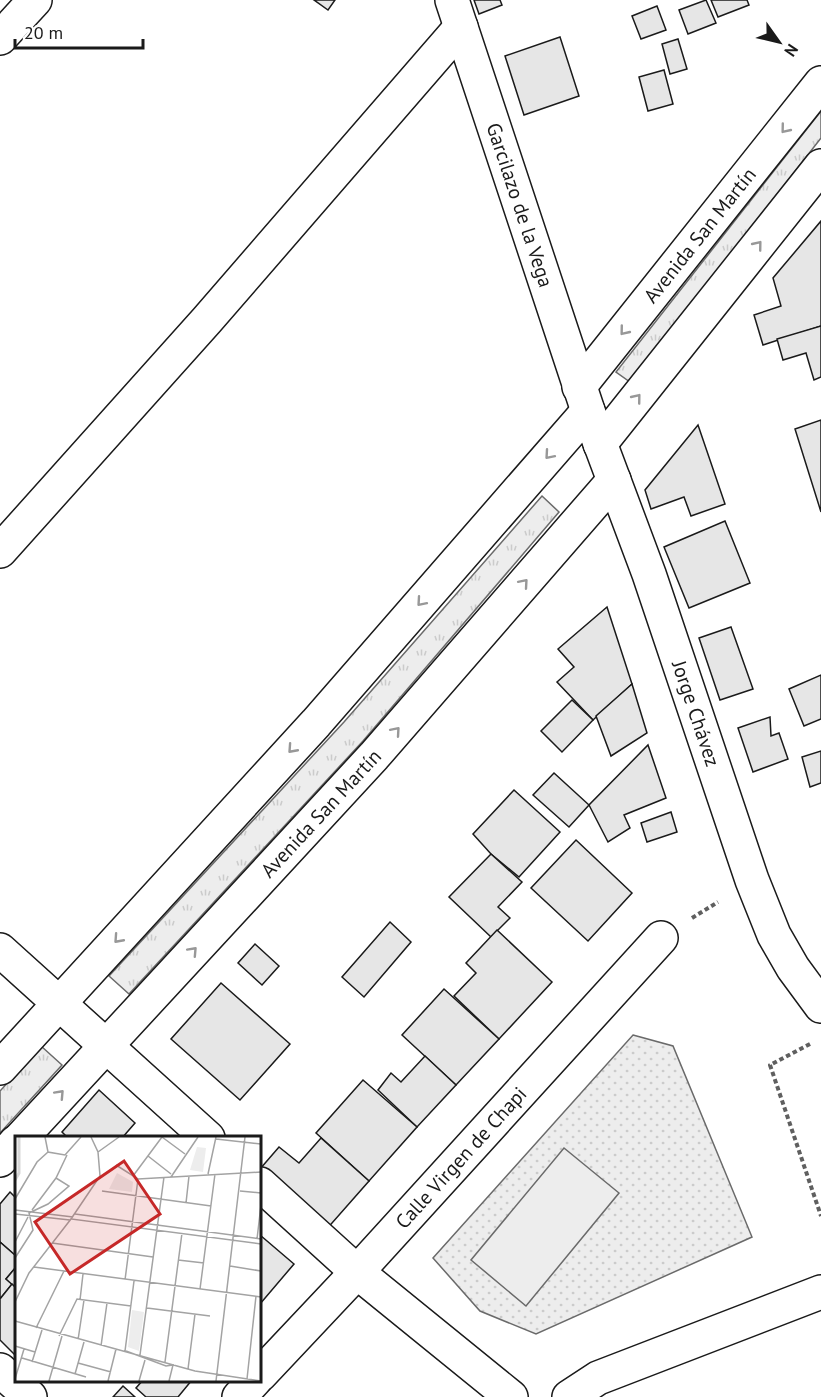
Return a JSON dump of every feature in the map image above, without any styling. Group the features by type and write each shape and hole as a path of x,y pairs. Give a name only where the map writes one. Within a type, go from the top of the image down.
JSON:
{"street":[{"path":"0,38 34,0"},
{"path":"0,551 207,320 457,14"},
{"name":"Garcilazo de la Vega","path":"457,14 583,399"},
{"name":"Avenida San Martín","path":"0,1068 316,723 583,399 821,83"},
{"path":"600,444 821,166"},
{"name":"Jorge Chávez","path":"583,399 649,574 752,880 774,935 799,977 821,1006"},
{"name":"Avenida San Martín","path":"22,1136 374,756 614,480"},
{"name":"Calle Virgen de Chapi","path":"261,1374 357,1272 660,938"},
{"path":"0,950 207,1136"},
{"path":"0,1160 15,1143"},
{"path":"261,1185 357,1272 511,1397"},
{"path":"569,1397 602,1387 821,1292"},
{"path":"0,1370 30,1397"},
{"path":"239,1397 253,1382"}],"path":[{"path":"660,938 752,880"},
{"path":"811,1043 770,1065 821,1216"}],"green space":[{"path":"821,111 821,138 630,382 616,372"},
{"path":"542,496 559,512 363,741 129,994 109,976 344,722"},
{"path":"633,1035 673,1046 752,1237 536,1334 480,1311 433,1258"},
{"path":"41,1046 62,1065 0,1133 0,1091"}],"shaded area":[{"path":"564,1148 619,1193 526,1306 471,1260"}],"building":[{"path":"314,0 335,0 328,10"},
{"path":"474,0 500,0 502,5 479,14"},
{"path":"706,0 716,23 688,34 679,10"},
{"path":"711,0 747,0 749,5 718,17"},
{"path":"657,6 666,30 641,39 632,16"},
{"path":"560,37 579,96 524,115 505,56"},
{"path":"678,39 687,69 670,74 662,44"},
{"path":"664,70 673,104 648,111 639,77"},
{"path":"821,221 821,326 763,345 754,315 781,306 773,278"},
{"path":"821,326 821,377 814,380 806,353 783,360 777,339"},
{"path":"821,420 821,512 795,429"},
{"path":"698,425 725,504 691,516 684,497 651,509 645,490"},
{"path":"725,521 750,583 689,608 664,547"},
{"path":"607,607 632,684 593,720 557,682 574,667 558,649"},
{"path":"731,627 753,689 720,700 699,638"},
{"path":"821,675 821,719 804,726 789,689"},
{"path":"632,684 647,733 611,756 596,716"},
{"path":"572,700 593,720 562,752 541,731"},
{"path":"770,717 771,736 779,733 788,759 753,772 738,728"},
{"path":"648,745 666,798 624,815 630,828 608,842 589,805"},
{"path":"821,751 821,783 810,787 802,757"},
{"path":"554,773 589,805 569,827 533,795"},
{"path":"514,790 560,832 519,877 491,854 473,834"},
{"path":"671,812 677,832 647,842 641,823"},
{"path":"576,840 632,893 588,941 531,888"},
{"path":"491,854 522,882 498,907 510,918 491,937 449,897"},
{"path":"390,922 411,942 364,997 342,977"},
{"path":"497,930 552,982 499,1039 454,996 476,973 466,963"},
{"path":"255,944 279,966 262,985 238,963"},
{"path":"221,983 290,1044 240,1100 171,1039"},
{"path":"444,989 499,1039 456,1085 402,1035"},
{"path":"425,1056 456,1085 417,1127 378,1090 391,1073 401,1082"},
{"path":"363,1080 417,1127 369,1181 316,1133"},
{"path":"99,1090 135,1123 124,1136 66,1136 62,1132"},
{"path":"321,1138 369,1181 325,1231 261,1170 279,1147 299,1163"},
{"path":"10,1192 15,1197 15,1255 0,1242 0,1204"},
{"path":"261,1236 294,1264 261,1303"},
{"path":"0,1242 15,1255 15,1268 6,1279 12,1284 0,1299"},
{"path":"15,1268 15,1287 6,1279"},
{"path":"12,1284 15,1287 15,1355 0,1340 0,1299"},
{"path":"141,1382 190,1382 178,1397 146,1397 136,1388"},
{"path":"123,1386 135,1397 113,1397"}]}
